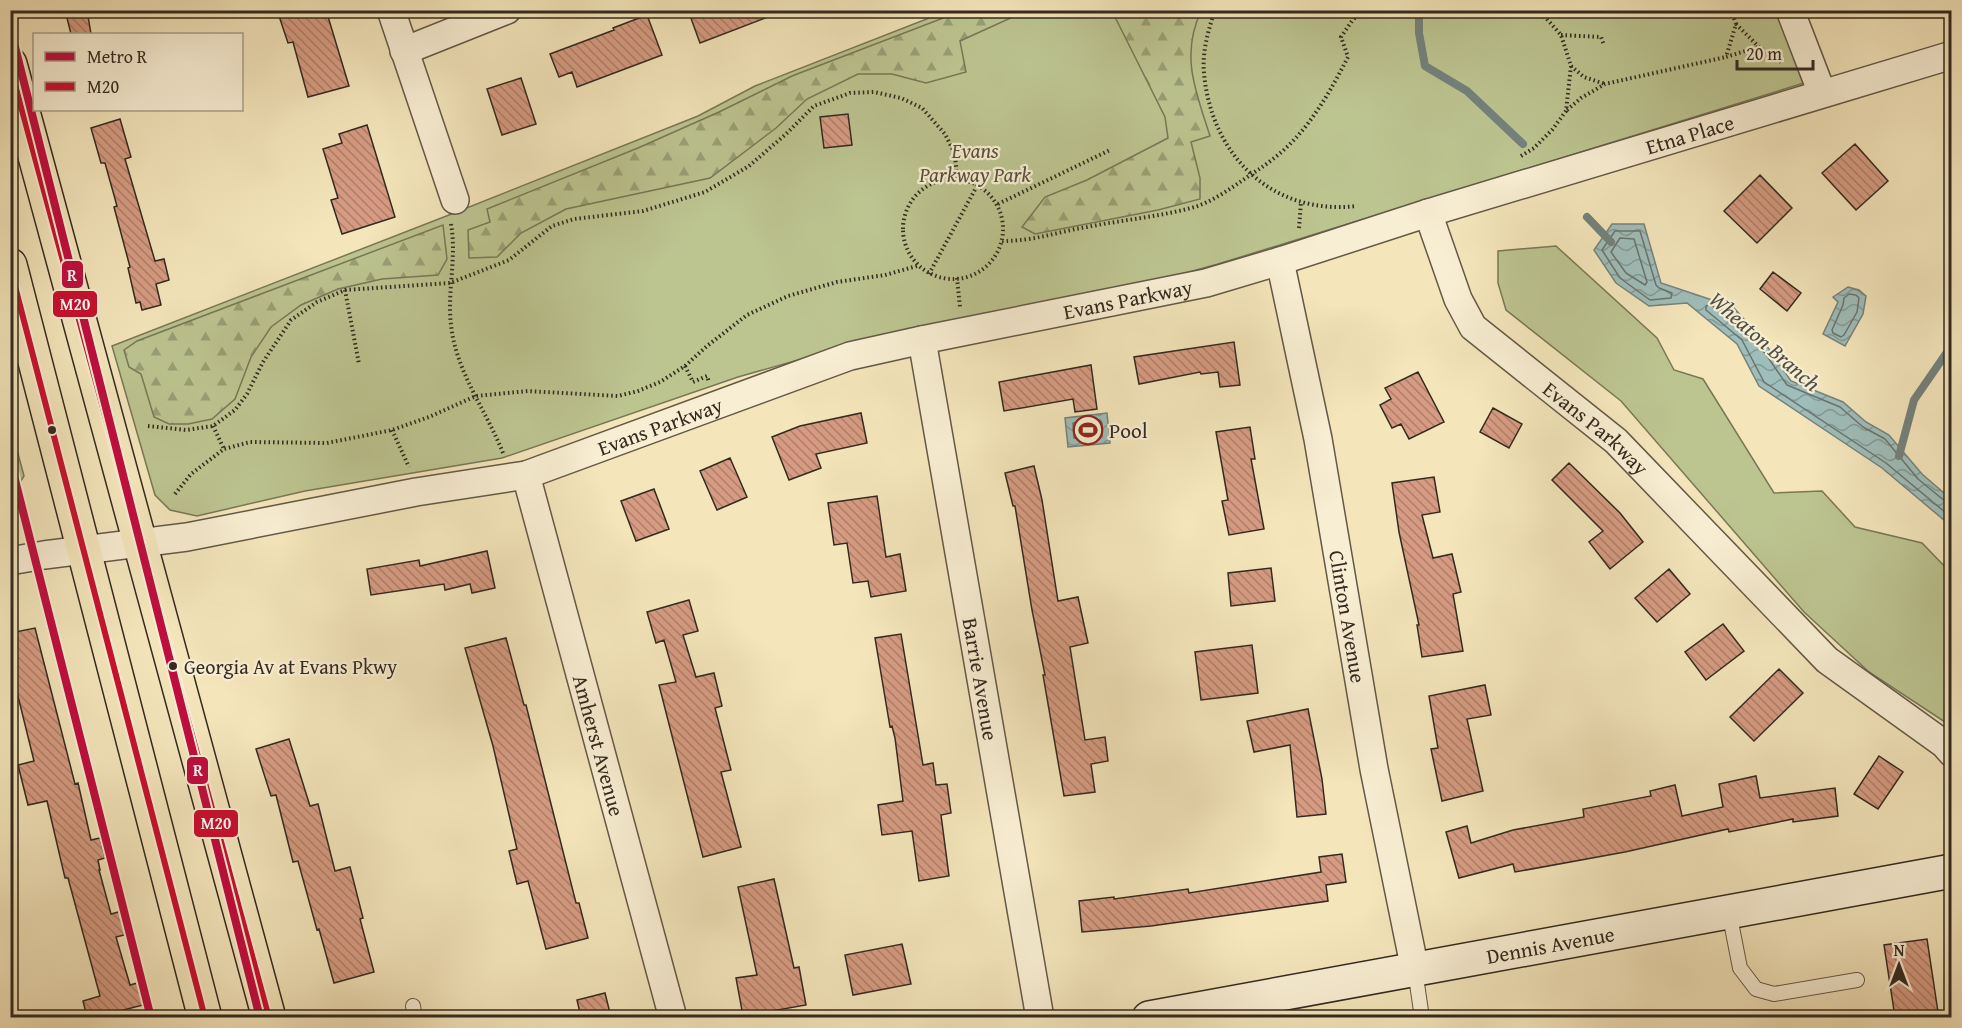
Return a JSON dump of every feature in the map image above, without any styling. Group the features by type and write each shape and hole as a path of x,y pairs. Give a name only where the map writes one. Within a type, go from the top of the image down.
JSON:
{"main road":[{"path":"10,64 269,1017"},
{"path":"10,265 206,1017"}],"street":[{"path":"391,10 455,200"},
{"path":"404,51 507,10"},
{"path":"1790,10 1822,93"},
{"name":"Etna Place","path":"1428,213 1952,55"},
{"name":"Evans Parkway","path":"10,561 188,537 416,492 516,468 850,356 1206,283 1428,213 1458,299 1473,327 1616,441 1827,660 1944,744 1952,753"},
{"name":"Clinton Avenue","path":"1280,261 1318,439 1374,769 1415,970"},
{"name":"Barrie Avenue","path":"922,340 1040,1017"},
{"name":"Amherst Avenue","path":"516,468 673,1017"},
{"name":"Dennis Avenue","path":"1149,1017 1952,871"}],"lane":[{"path":"1729,912 1740,968 1756,989 1774,994 1857,980"},
{"path":"1415,970 1422,1017"}],"path":[{"path":"1215,10 1206,38 1204,60 1208,99 1214,122 1227,148 1250,175 1270,189 1321,207 1359,206"},
{"path":"1002,241 1026,241 1086,227 1193,208 1213,199 1274,159 1298,135 1331,89 1348,57 1341,37 1362,10"},
{"path":"1535,10 1546,18 1561,35 1571,66 1566,111"},
{"path":"1731,10 1736,24 1759,47 1785,65"},
{"path":"1726,57 1736,24"},
{"path":"1561,35 1601,37 1604,45"},
{"path":"1518,158 1534,148 1552,130 1566,111 1581,98 1605,84 1726,57 1759,47"},
{"path":"1571,66 1584,77 1605,84"},
{"path":"148,426 186,429 213,426 234,410 246,394 262,362 291,320 317,302 345,290 450,283 509,260 552,226 574,219 643,211 705,192 749,166 814,106 850,93 874,92 902,98 922,108 945,134 956,154 957,179"},
{"path":"998,204 1110,150"},
{"path":"957,179 978,184 998,204 1004,217 1002,241 996,255 987,265 957,278 942,279 929,274 917,266 908,253 903,239 903,223 907,209 925,187 942,180 957,179"},
{"path":"929,274 978,184"},
{"path":"455,200 449,215 454,243 450,283 451,326 456,351 467,382 516,468"},
{"path":"1299,233 1302,202"},
{"path":"176,494 191,474 224,449 250,442 327,443 392,429 429,417 476,396 528,392 618,396 638,392 660,382 685,366 747,315 788,296 837,282 885,275 917,266"},
{"path":"957,278 960,306"},
{"path":"345,290 359,364"},
{"path":"685,366 693,382 707,376"},
{"path":"213,426 224,449"},
{"path":"392,429 409,467"}],"green space":[{"path":"964,10 1026,11 960,41 966,72 926,83 892,74 858,74 807,99 776,128 710,178 566,209 521,233 497,257 469,258 468,230 490,222 487,209 638,148 792,76"},
{"name":"Evans Parkway Park","path":"947,11 1776,11 1804,83 1164,279 907,329 738,377 502,458 305,491 197,516 170,510 155,495 112,346 698,116 755,86"},
{"path":"1112,11 1201,11 1195,27 1191,59 1195,89 1210,136 1191,142 1200,178 1200,199 1158,210 1035,234 1022,227 1045,197 1087,180 1168,138 1165,117"},
{"path":"443,225 447,259 438,275 382,279 338,289 301,305 271,327 251,357 235,399 212,419 188,424 169,424 154,417 141,374 129,367 124,350 137,341"},
{"path":"1556,246 1657,338 1674,370 1703,379 1774,493 1822,491 1855,527 1922,543 1951,573 1951,726 1869,672 1804,612 1621,401 1506,310 1498,283 1498,251"},
{"path":"10,424 24,476 11,498 10,498"}],"water":[{"path":"1612,224 1644,224 1661,283 1733,307 1762,339 1791,381 1843,402 1866,422 1889,435 1922,474 1951,499 1951,526 1882,468 1759,386 1737,344 1687,303 1649,306 1616,283 1594,250"},
{"path":"1848,287 1859,290 1866,296 1863,314 1845,346 1823,334 1838,302 1833,297"},
{"name":"Pool","path":"1107,413 1110,443 1068,447 1065,418"}],"building":[{"path":"65,10 87,10 91,33 71,33"},
{"path":"277,10 326,10 349,86 308,97 293,42 288,43"},
{"path":"688,10 780,10 781,12 700,43"},
{"path":"647,15 662,55 577,87 572,72 559,77 550,54"},
{"path":"521,78 536,124 502,135 487,89"},
{"path":"848,114 852,145 824,148 820,117"},
{"path":"120,119 131,157 125,159 155,261 164,259 169,280 156,284 161,305 142,310 140,302 136,303 128,268 130,267 114,207 117,206 105,163 101,163 91,128"},
{"path":"367,125 395,217 342,234 331,200 338,198 323,149 342,143 339,134"},
{"path":"1855,144 1888,181 1856,210 1822,173"},
{"path":"1760,175 1792,208 1757,243 1724,211"},
{"path":"1773,272 1801,293 1787,311 1760,289"},
{"path":"1234,342 1240,385 1220,387 1218,372 1201,374 1200,372 1139,384 1134,357"},
{"path":"1091,365 1097,409 1075,412 1073,399 1004,411 999,382"},
{"path":"1418,372 1444,422 1409,439 1401,424 1392,428 1380,405 1391,399 1385,388"},
{"path":"1493,408 1522,424 1509,448 1480,432"},
{"path":"861,413 867,443 816,454 821,468 789,480 772,437 800,426"},
{"path":"1250,427 1255,459 1251,459 1264,529 1229,535 1222,501 1228,500 1216,432"},
{"path":"730,458 747,497 717,510 700,471"},
{"path":"1569,463 1620,513 1643,542 1610,569 1589,542 1603,531 1552,480"},
{"path":"1034,466 1042,500 1058,601 1078,597 1088,643 1070,647 1085,740 1105,737 1108,761 1091,764 1095,792 1064,796 1015,506 1013,506 1005,473"},
{"path":"1434,477 1440,512 1422,515 1433,558 1452,554 1461,592 1453,594 1463,651 1422,657 1417,625 1419,625 1399,532 1392,483"},
{"path":"654,489 669,529 636,541 621,501"},
{"path":"877,496 886,557 900,554 906,591 871,597 868,581 853,583 847,543 834,545 828,503"},
{"path":"487,551 495,588 472,593 470,584 445,590 444,584 371,595 367,569 419,560 420,566"},
{"path":"1271,568 1275,601 1231,606 1228,573"},
{"path":"1669,569 1690,594 1657,622 1635,598"},
{"path":"689,600 698,631 683,635 696,677 714,673 722,706 715,708 731,770 721,772 741,847 703,857 659,685 676,682 664,640 656,643 647,612"},
{"path":"1723,624 1744,651 1706,680 1685,652"},
{"path":"35,628 75,784 78,783 91,840 100,838 105,858 98,860 99,870 111,914 122,911 128,934 116,937 130,985 141,982 147,1004 96,1017 87,1017 83,1001 100,996 68,878 65,878 47,801 28,805 18,765 34,761 10,664 10,633"},
{"path":"901,634 923,765 933,763 936,785 947,784 951,813 941,815 949,876 919,881 912,831 882,835 878,805 903,801 895,738 892,726 890,727 875,638"},
{"path":"506,638 524,705 526,705 576,903 579,903 588,938 546,949 528,881 517,884 509,851 517,849 493,746 465,648"},
{"path":"1252,645 1258,693 1201,700 1195,652"},
{"path":"1779,669 1803,693 1754,741 1730,717"},
{"path":"1485,685 1491,715 1467,719 1483,791 1442,801 1431,749 1438,748 1429,696"},
{"path":"1308,709 1322,779 1326,814 1297,817 1290,745 1254,752 1247,721"},
{"path":"289,739 310,806 318,804 335,871 350,867 363,918 360,919 374,972 334,983 298,861 293,862 276,795 271,796 256,749"},
{"path":"1879,756 1903,772 1878,809 1854,794"},
{"path":"1756,776 1760,798 1835,788 1838,816 1793,822 1793,819 1729,832 1728,829 1625,852 1515,872 1513,864 1459,878 1446,832 1467,826 1471,843 1513,830 1584,817 1583,809 1651,796 1650,791 1675,785 1682,816 1723,807 1719,784"},
{"path":"1342,854 1346,882 1326,885 1328,901 1151,926 1082,932 1079,901 1114,897 1114,899 1188,889 1189,893 1321,872 1319,857"},
{"path":"774,879 794,968 799,967 806,1005 743,1016 736,978 757,975 738,887"},
{"path":"1927,939 1938,1012 1930,1012 1931,1017 1895,1017 1884,945"},
{"path":"902,944 911,984 853,995 845,955"},
{"path":"605,993 611,1017 581,1017 577,1000"}],"waterway":[{"name":"Wheaton Branch","path":"1419,10 1419,33 1425,66 1467,91 1523,144"},
{"name":"Wheaton Branch","path":"1587,217 1611,242"},
{"path":"1899,456 1914,400 1952,345"}],"metro line":[{"name":"R","path":"10,27 260,1018"},
{"name":"R","path":"10,460 151,1018"}],"transit line":[{"name":"M20","path":"10,66 269,1018"},
{"name":"M20","path":"10,267 205,1018"}],"place":[{"name":"Pool","path":"1088,430"},
{"name":"Georgia Av at Evans Pkwy","path":"173,666"}]}
